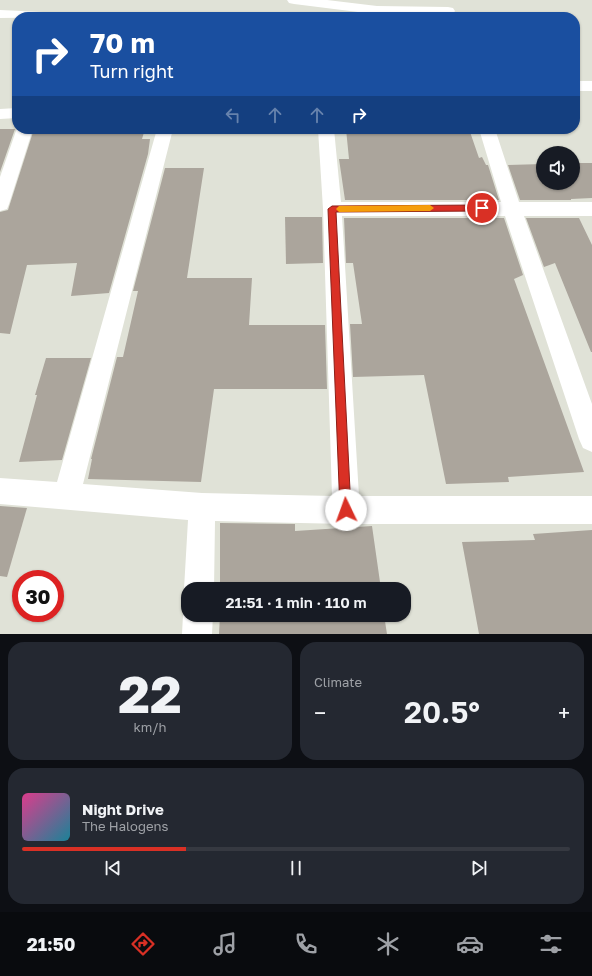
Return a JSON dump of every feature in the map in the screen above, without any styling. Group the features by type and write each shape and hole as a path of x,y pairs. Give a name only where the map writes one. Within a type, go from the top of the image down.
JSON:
{"street":[{"path":"294,0 362,12"},
{"path":"403,12 448,9"},
{"path":"0,14 12,14"},
{"path":"580,86 592,86"},
{"path":"0,114 12,113"},
{"path":"0,204 23,134"},
{"path":"66,498 164,134"},
{"path":"326,134 332,209 346,510"},
{"path":"489,134 512,208 592,439"},
{"path":"332,209 592,209"},
{"path":"0,492 202,507 346,510 592,510"},
{"path":"199,582 202,507"},
{"path":"197,634 198,622"}],"building":[{"path":"0,129 12,129 12,134 13,134 0,172"},
{"path":"32,134 144,134 142,139 150,139 148,154 109,293 71,296 77,263 27,265 10,334 0,333 0,212 8,210"},
{"path":"346,134 471,134 479,158 482,157 486,165 488,165 499,200 345,200 339,159 349,159"},
{"path":"580,163 592,163 592,198 571,200 520,200 508,165 536,164 536,190 580,190"},
{"path":"165,168 204,168 187,278 252,278 249,325 325,325 327,389 214,389 201,482 88,479 91,459 117,357 123,357 138,291 133,291"},
{"path":"285,217 322,217 323,263 286,264"},
{"path":"344,218 504,218 523,275 514,279 584,472 508,477 509,482 446,484 424,375 353,377 350,324 362,324 353,263 346,263"},
{"path":"526,218 579,218 592,245 592,352 555,263 544,267"},
{"path":"46,358 91,358 62,460 19,462 37,395 35,395"},
{"path":"0,506 27,508 7,577 0,576"},
{"path":"220,523 295,524 295,531 372,526 380,582 220,582"},
{"path":"592,530 592,634 479,634 462,542 535,540 533,534"},
{"path":"220,622 385,622 387,634 219,634"}],"slow traffic":[{"path":"339,209 430,208"}],"route":[{"path":"346,510 332,209 482,208"}]}
